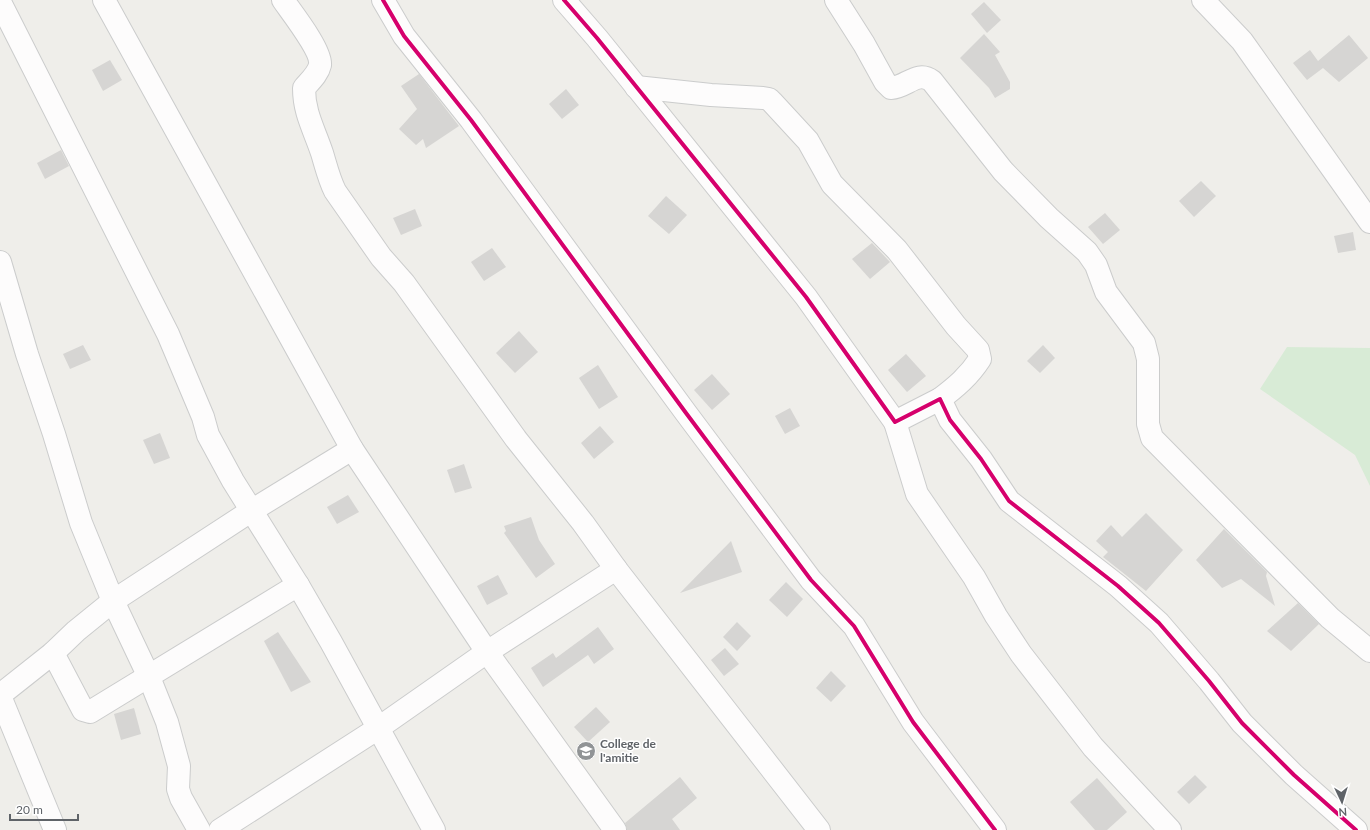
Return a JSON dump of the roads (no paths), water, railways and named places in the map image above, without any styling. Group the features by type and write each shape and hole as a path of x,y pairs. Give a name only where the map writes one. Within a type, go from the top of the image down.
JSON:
{"street":[{"path":"104,0 352,449 487,652 615,830"},
{"path":"283,0 317,53 320,63 318,72 304,88 304,101 307,116 318,142 330,182 335,191 381,257 404,283 516,439 583,523 616,568 819,830"},
{"path":"383,0 404,36 471,120 686,413 812,580 854,626 913,722 995,830"},
{"path":"564,0 598,38 636,88 806,297 895,422 917,494 974,577 1000,623 1021,654 1093,747 1170,830"},
{"path":"836,0 864,44 885,82 891,88 898,88 918,76 926,77 932,81 1003,171 1049,218 1087,252 1096,265 1106,292 1144,342 1148,359 1148,424 1152,438 1330,618 1370,651"},
{"path":"1204,0 1242,41 1370,222"},
{"path":"0,2 165,328 203,417 208,435 251,511 298,585 331,642 377,729 434,830"},
{"path":"636,88 711,95 769,98 808,141 832,184 898,250 947,316 978,350 980,359 958,386 940,399 895,422"},
{"path":"0,262 27,354 54,434 81,523 113,601 149,677 167,722 179,766 178,789 180,798 199,830"},
{"path":"940,399 950,420 981,459 1009,501 1118,586 1158,623 1209,681 1242,723 1294,775 1356,830"},
{"path":"55,830 0,696 113,601 251,511 352,449"},
{"path":"220,830 377,729 487,652 616,568"},
{"path":"53,653 83,710 90,712 298,585"}],"place":[{"name":"College de l'amitie","path":"586,751"}]}
